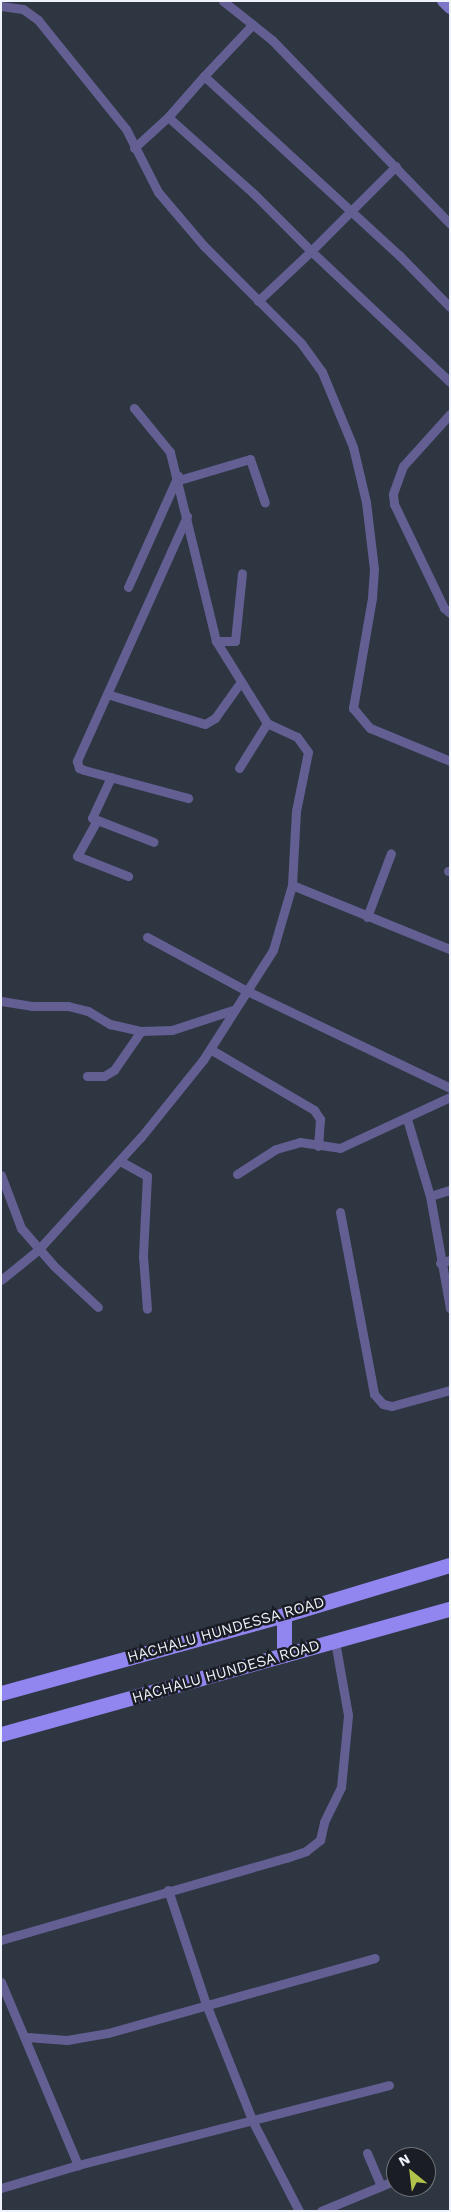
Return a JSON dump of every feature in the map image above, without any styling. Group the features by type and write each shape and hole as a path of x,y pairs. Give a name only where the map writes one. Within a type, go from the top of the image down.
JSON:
{"main road":[{"name":"HACHALU HUNDESSA ROAD","path":"1,1693 284,1615 450,1565"},
{"name":"HACHALU HUNDESA ROAD","path":"1,1734 450,1609"},
{"path":"284,1615 284,1655"}],"street":[{"path":"223,1 253,24 396,166 450,224"},
{"path":"443,1 450,8"},
{"path":"1,6 23,9 38,20 81,76 113,112 158,192 314,360 340,409 353,447 366,502 374,569 372,598 353,708 370,728 450,761"},
{"path":"134,148 168,117 253,24"},
{"path":"204,76 351,210 450,307"},
{"path":"168,117 253,193 311,251 450,382"},
{"path":"258,301 396,166"},
{"path":"1,1280 38,1250 120,1161 210,1050 233,1010 273,950 292,885 296,811 308,752 297,737 267,723 240,683 216,641 179,478 170,452 134,408"},
{"path":"450,414 403,466 393,494 394,504 444,608 450,613"},
{"path":"128,587 179,478 250,459 265,503"},
{"path":"187,516 77,761 79,768 188,798"},
{"path":"216,641 236,641 242,573"},
{"path":"107,694 205,724 215,718 240,683"},
{"path":"239,768 267,723"},
{"path":"111,777 93,814 96,822 77,856 128,876"},
{"path":"96,822 154,842"},
{"path":"367,917 391,853"},
{"path":"292,885 367,917 450,949"},
{"path":"147,937 247,991 450,1088"},
{"path":"1,1002 32,1006 68,1006 88,1011 110,1024 141,1031 172,1030 233,1010"},
{"path":"87,1076 104,1076 114,1070 141,1031"},
{"path":"210,1050 314,1110 320,1119 318,1146"},
{"path":"237,1174 276,1149 300,1142 340,1148 450,1097"},
{"path":"407,1118 430,1196 440,1262 450,1308"},
{"path":"120,1161 147,1176 143,1256 147,1309"},
{"path":"1,1175 21,1228 38,1250 98,1307"},
{"path":"430,1196 450,1190"},
{"path":"340,1212 374,1394 383,1404 392,1406 450,1390"},
{"path":"440,1262 450,1260"},
{"path":"1,1940 168,1890 286,1858 306,1851 320,1840 324,1822 341,1787 348,1714 335,1641"},
{"path":"168,1890 206,2004 253,2122 299,2211"},
{"path":"27,2037 67,2040 108,2033 375,1958"},
{"path":"1,1982 27,2037 78,2165"},
{"path":"1,2188 78,2165 253,2122 389,2085"},
{"path":"367,2153 381,2186"},
{"path":"321,2211 386,2184"}]}
